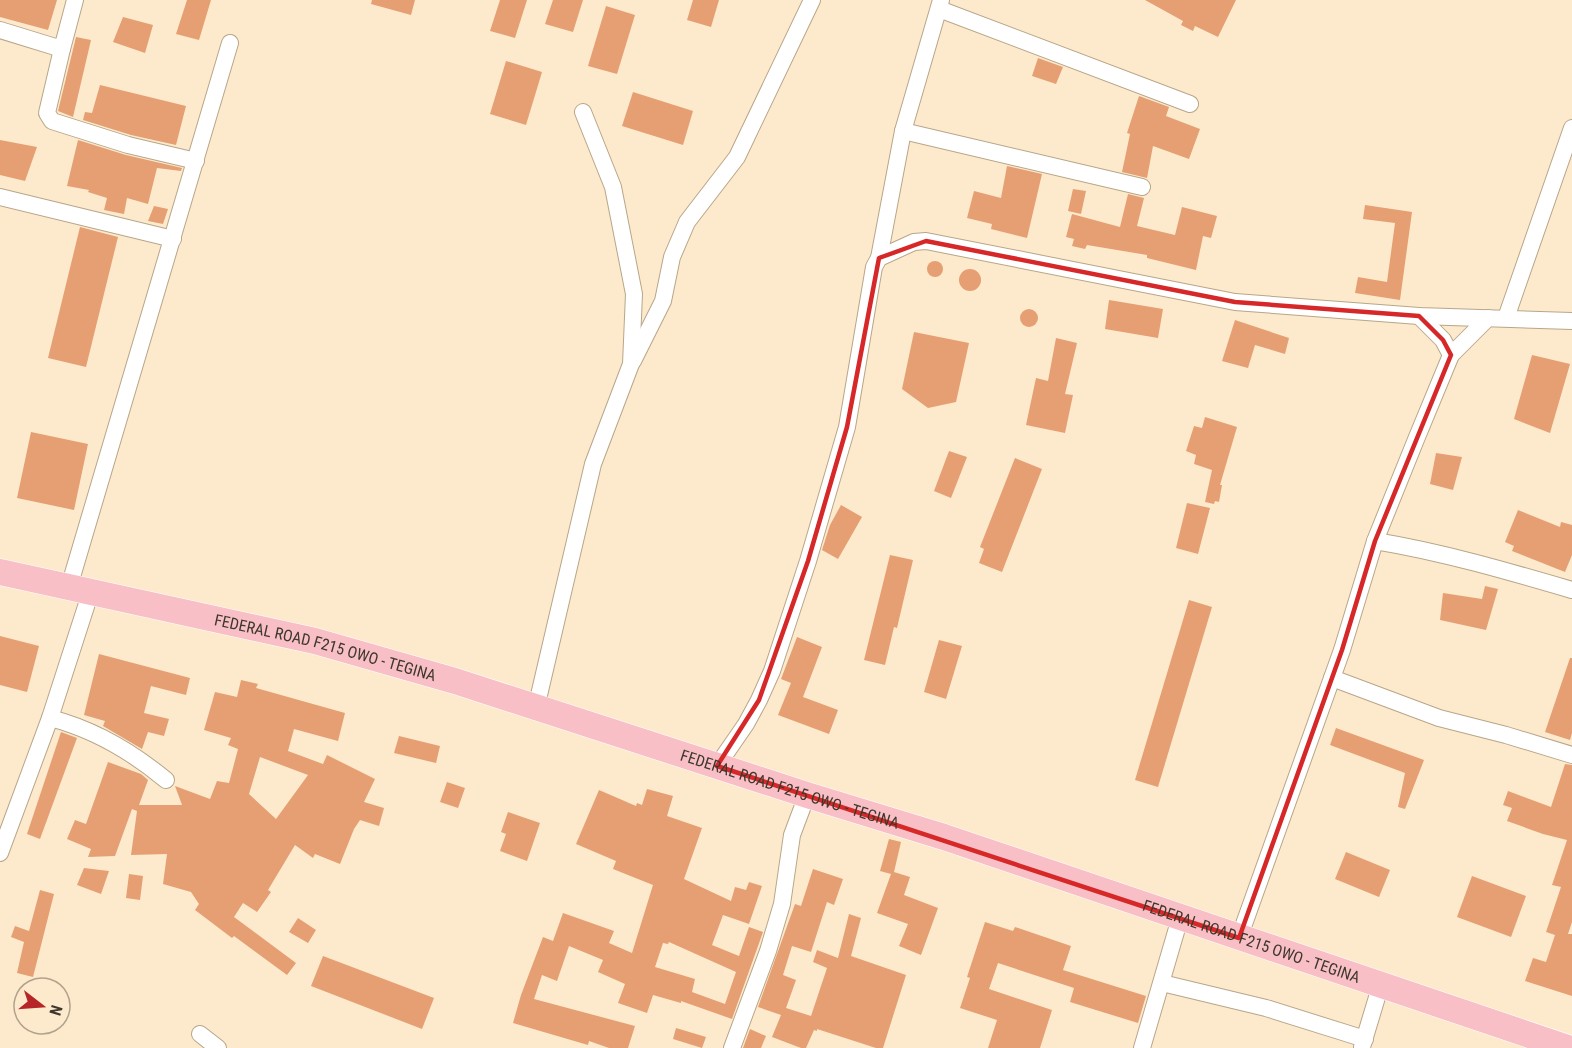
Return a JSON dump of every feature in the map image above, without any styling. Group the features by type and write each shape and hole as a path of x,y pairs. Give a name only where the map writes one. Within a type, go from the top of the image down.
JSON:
{"main road":[{"name":"FEDERAL ROAD F215 OWO - TEGINA","path":"0,572 315,641 455,681 944,837 1567,1048"}],"street":[{"path":"75,0 47,113 52,121 128,145 196,161"},
{"path":"536,708 593,464 631,364 663,301 672,257 687,222 737,157 812,0"},
{"path":"717,766 746,724 772,671 848,427 874,267 879,258 903,131 940,4 1190,104"},
{"path":"0,30 62,49"},
{"path":"0,853 50,718 80,589 173,239 230,43"},
{"path":"583,112 613,187 634,294 631,364"},
{"path":"1506,318 1572,128"},
{"path":"903,131 1142,187"},
{"path":"0,197 173,239"},
{"path":"879,258 914,242 926,241 1235,302 1419,316 1572,321"},
{"path":"1419,316 1443,340 1451,355"},
{"path":"1239,938 1332,678 1375,541 1451,355 1488,318"},
{"path":"1375,541 1505,570 1572,590"},
{"path":"1332,678 1439,718 1572,755"},
{"path":"50,718 74,724 92,732 135,756 166,780"},
{"path":"732,1048 768,951 782,904 792,835 807,795"},
{"path":"1142,1048 1180,918"},
{"path":"1162,982 1266,1008 1363,1043 1381,984"},
{"path":"200,1034 218,1048"}],"highlighted area":[{"path":"926,241 1235,302 1419,316 1443,340 1451,355 1375,541 1342,650 1239,938 717,766 759,700 808,561 847,427 879,258"}],"building":[{"path":"0,0 57,0 48,30 0,17"},
{"path":"187,0 211,0 199,40 176,34"},
{"path":"372,0 415,0 411,15 371,4"},
{"path":"500,0 527,0 515,38 490,31"},
{"path":"553,0 583,0 573,32 545,24"},
{"path":"693,0 719,0 711,27 687,20"},
{"path":"1145,0 1236,0 1218,37 1195,26 1193,31 1181,25 1183,21"},
{"path":"606,6 635,15 617,74 588,66"},
{"path":"123,17 153,25 145,53 113,42"},
{"path":"76,37 91,40 73,117 58,111"},
{"path":"1038,58 1063,67 1056,84 1032,76"},
{"path":"506,61 542,72 526,125 490,114"},
{"path":"100,85 186,106 176,145 131,135 83,120 85,112 92,113"},
{"path":"633,92 693,111 683,145 622,126"},
{"path":"1139,96 1169,107 1166,116 1200,129 1189,159 1153,146 1147,178 1122,172 1130,134 1127,133"},
{"path":"0,140 37,147 25,181 0,175"},
{"path":"78,140 126,155 182,168 181,171 157,168 148,204 127,198 124,214 104,210 107,198 88,192 89,190 67,186"},
{"path":"1007,166 1042,174 1027,238 991,229 992,224 967,218 974,191 1001,198"},
{"path":"1073,189 1086,191 1081,214 1068,211"},
{"path":"1128,194 1144,198 1137,226 1175,235 1182,207 1217,216 1211,238 1203,236 1196,270 1147,258 1147,255 1087,245 1085,249 1072,246 1074,239 1066,237 1072,214 1120,227"},
{"path":"1365,205 1412,212 1400,300 1355,293 1358,277 1387,282 1395,223 1363,219"},
{"path":"154,206 168,209 163,224 148,221"},
{"path":"80,227 118,237 86,367 48,358"},
{"path":"932,261 938,261 943,269 941,275 932,277 927,272 927,266"},
{"path":"970,269 980,276 981,280 974,290 970,291 960,284 959,280 966,270"},
{"path":"1109,300 1163,309 1158,338 1105,329"},
{"path":"1029,309 1035,312 1038,318 1035,324 1029,327 1023,324 1020,318 1023,312"},
{"path":"1235,320 1289,338 1285,354 1255,345 1248,368 1222,361"},
{"path":"914,332 969,343 956,402 928,408 902,389"},
{"path":"1056,338 1077,343 1065,394 1073,395 1065,433 1026,425 1036,378 1048,381"},
{"path":"1532,355 1570,364 1550,433 1514,419"},
{"path":"1205,417 1237,427 1220,485 1222,485 1219,502 1215,501 1214,504 1205,502 1212,470 1194,464 1196,455 1186,451 1194,426 1202,428"},
{"path":"31,432 88,444 74,510 17,498"},
{"path":"949,451 967,457 951,498 934,491"},
{"path":"1436,453 1462,457 1453,490 1430,484"},
{"path":"1015,458 1042,469 1002,572 979,563 984,549 980,547"},
{"path":"1187,503 1210,508 1198,554 1176,548"},
{"path":"841,505 862,517 838,559 822,550 830,525"},
{"path":"1518,510 1560,527 1561,522 1572,525 1572,555 1565,572 1512,551 1514,546 1505,542"},
{"path":"890,555 913,560 897,628 894,627 885,665 864,660"},
{"path":"1485,586 1498,589 1486,630 1440,620 1443,593 1482,599"},
{"path":"1189,600 1212,607 1158,787 1135,780"},
{"path":"0,636 39,646 27,692 0,685"},
{"path":"797,637 822,647 803,697 838,710 829,734 778,715 791,683 781,679"},
{"path":"939,640 962,646 946,699 924,692"},
{"path":"99,654 190,678 186,695 151,686 144,713 169,719 164,736 148,732 142,749 103,726 105,721 84,715"},
{"path":"1570,658 1572,658 1572,733 1570,740 1545,732"},
{"path":"241,680 258,684 256,688 345,713 338,741 294,729 288,751 323,764 327,755 375,779 364,802 384,808 379,826 360,820 340,864 315,854 313,858 295,845 268,890 271,892 257,912 243,903 234,917 296,963 287,975 195,910 199,904 191,892 163,884 167,854 131,855 137,811 132,809 115,856 88,857 91,849 67,839 75,820 86,824 108,762 141,774 148,780 139,805 182,805 175,786 210,799 217,781 229,783 238,749 228,745 231,738 204,730 215,692 237,697","holes":["260,757 308,775 276,819 249,794"]},
{"path":"1336,728 1424,760 1405,809 1398,807 1405,773 1330,745"},
{"path":"61,732 77,738 40,839 27,834"},
{"path":"399,736 440,746 436,763 394,753"},
{"path":"1565,764 1572,765 1572,922 1568,934 1572,934 1572,996 1525,981 1533,958 1546,962 1555,935 1546,932 1561,887 1552,885 1567,840 1507,821 1512,808 1503,805 1508,791 1551,807"},
{"path":"447,782 465,788 458,808 440,802"},
{"path":"647,789 673,796 667,816 702,828 684,879 731,901 735,887 746,890 749,882 762,886 749,924 723,915 712,945 739,956 749,927 763,932 732,1019 681,1001 681,1003 653,995 647,1013 618,1003 625,984 598,972 603,960 569,946 557,981 542,975 534,999 635,1026 628,1048 609,1048 589,1041 588,1045 513,1023 543,937 553,941 563,913 614,931 609,943 632,953 653,885 613,869 616,861 576,844 599,790 636,806 637,803 642,805","holes":["669,942 736,972 725,1004 692,992 695,979 655,967 663,943 668,944"]},
{"path":"508,812 540,823 527,861 500,851 506,834 501,832"},
{"path":"889,839 901,842 894,872 910,877 904,895 938,908 921,955 899,946 908,924 877,913 891,874 880,871"},
{"path":"1346,852 1390,870 1379,897 1335,879"},
{"path":"84,868 109,871 101,894 77,885"},
{"path":"813,869 843,879 834,905 827,902 811,952 792,946 783,975 796,980 786,1008 811,1016 827,968 813,962 817,950 838,958 849,914 861,918 851,956 906,975 883,1048 876,1048 817,1029 817,1031 814,1030 806,1048 801,1048 772,1037 781,1015 758,1007 795,904 801,906"},
{"path":"129,874 143,876 140,900 126,898"},
{"path":"1472,876 1526,896 1511,937 1457,917"},
{"path":"40,890 54,894 33,976 17,973 24,942 11,937 15,926 29,931"},
{"path":"298,918 316,930 308,943 289,932"},
{"path":"985,922 1013,931 1015,927 1071,946 1063,970 1146,996 1138,1023 1070,1002 1074,988 998,963 989,989 1052,1010 1040,1048 988,1048 997,1020 960,1008 970,978 967,977"},
{"path":"323,956 434,998 422,1029 311,986"},
{"path":"676,1028 706,1037 702,1048 673,1039"},
{"path":"750,1029 766,1036 761,1048 743,1048"}]}
